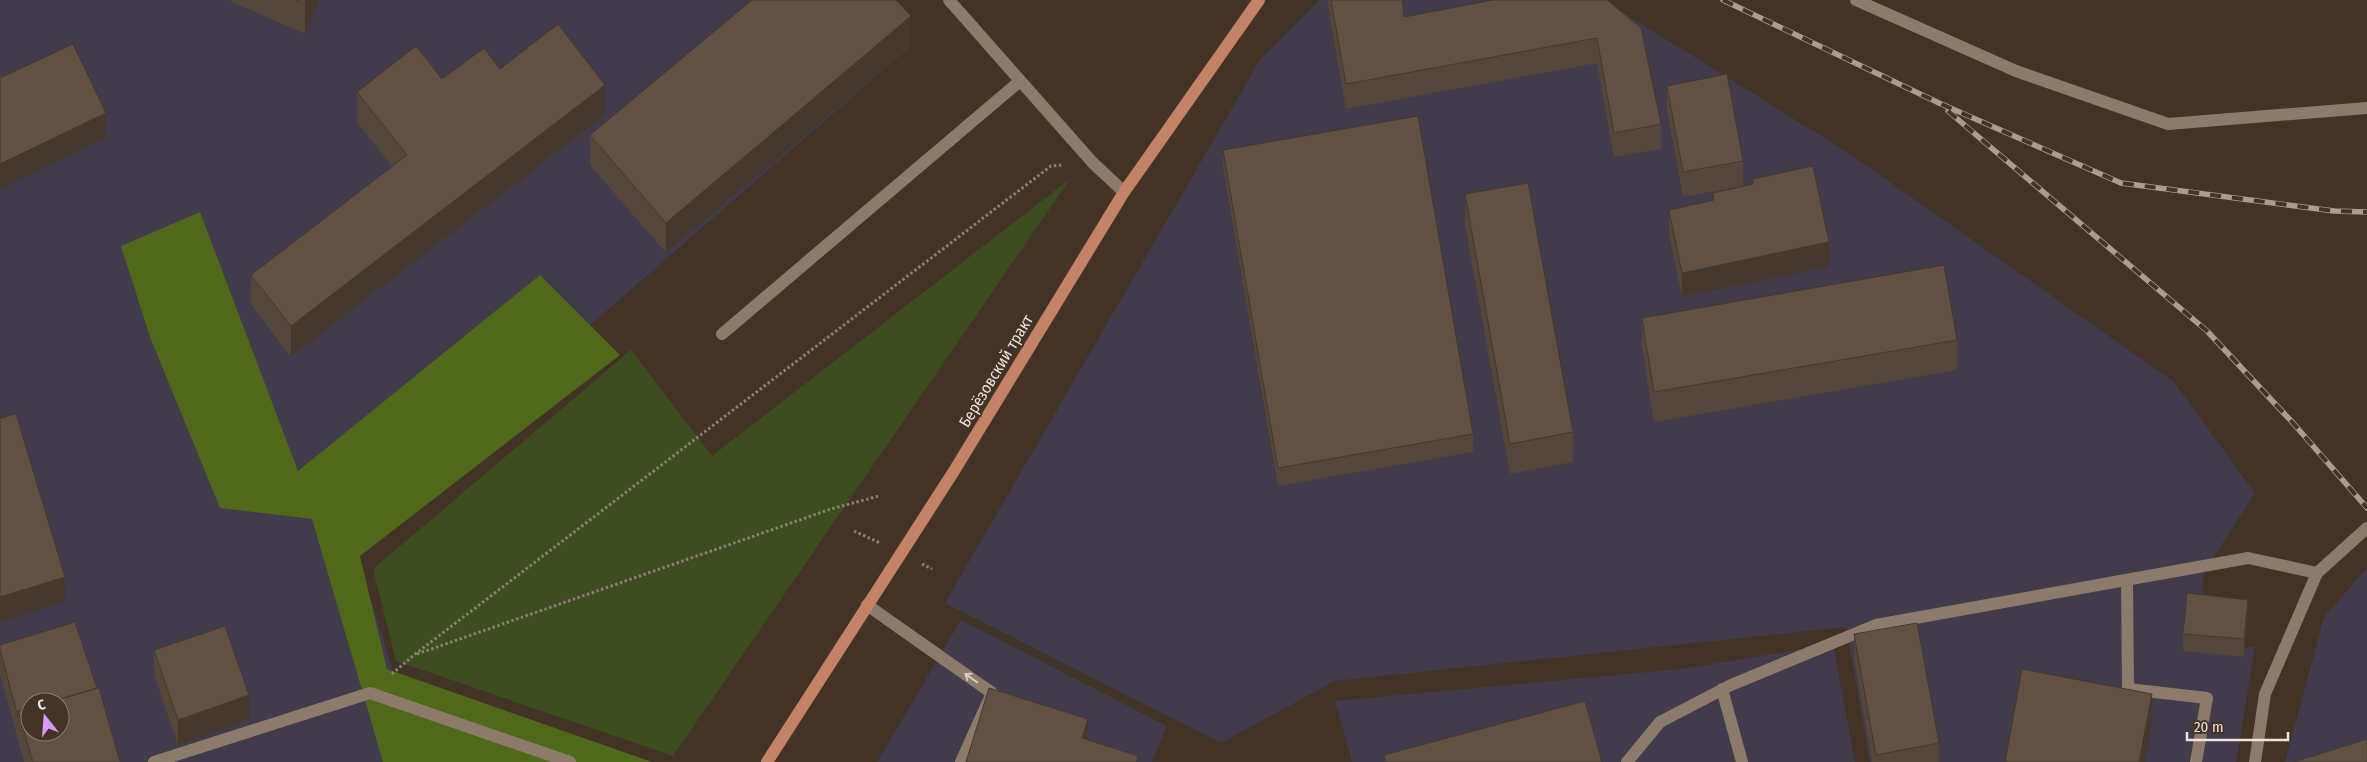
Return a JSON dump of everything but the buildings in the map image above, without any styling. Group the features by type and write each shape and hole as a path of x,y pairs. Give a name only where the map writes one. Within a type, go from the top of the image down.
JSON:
{"main road":[{"name":"Берёзовский тракт","path":"767,762 866,605 954,471 1124,192 1259,0"}],"street":[{"path":"949,0 1093,163 1124,192"},
{"path":"1856,0 2016,72 2168,124 2367,108"},
{"path":"722,334 1020,81"},
{"path":"2256,762 2265,694 2317,574 2367,528"},
{"path":"1627,762 1660,722 1722,689 1876,626 2248,558 2317,574"},
{"path":"2127,580 2128,688 2206,698 2196,762"},
{"path":"866,605 992,693 961,762"},
{"path":"1722,689 1742,762"},
{"path":"154,762 370,693 570,762"}],"path":[{"path":"370,693 414,655 1051,166 1093,163"},
{"path":"414,655 831,510 879,496"}],"shaded area":[{"path":"0,0 896,0 882,15 911,46 350,534 422,762 0,762"},
{"path":"1319,0 1603,0 1850,154 2174,382 2255,493 2204,572 2197,649 2255,647 2236,762 1870,762 1846,627 1335,681 1221,743 945,603 1260,60"},
{"path":"2367,568 2367,762 2285,762 2324,617"},
{"path":"961,620 1167,726 1152,762 877,762"},
{"path":"1833,644 1855,762 1352,762 1335,701 1681,669"}],"green space":[{"path":"1070,179 673,756 396,661 373,569 631,350 712,456"},
{"path":"200,212 298,471 540,275 620,355 360,556 387,669 652,762 383,762 312,519 220,508 150,337 121,246"}],"railway":[{"path":"1723,0 1939,103 2121,183 2334,211 2367,212"},
{"path":"1948,111 2207,331 2293,423 2367,508"}]}
